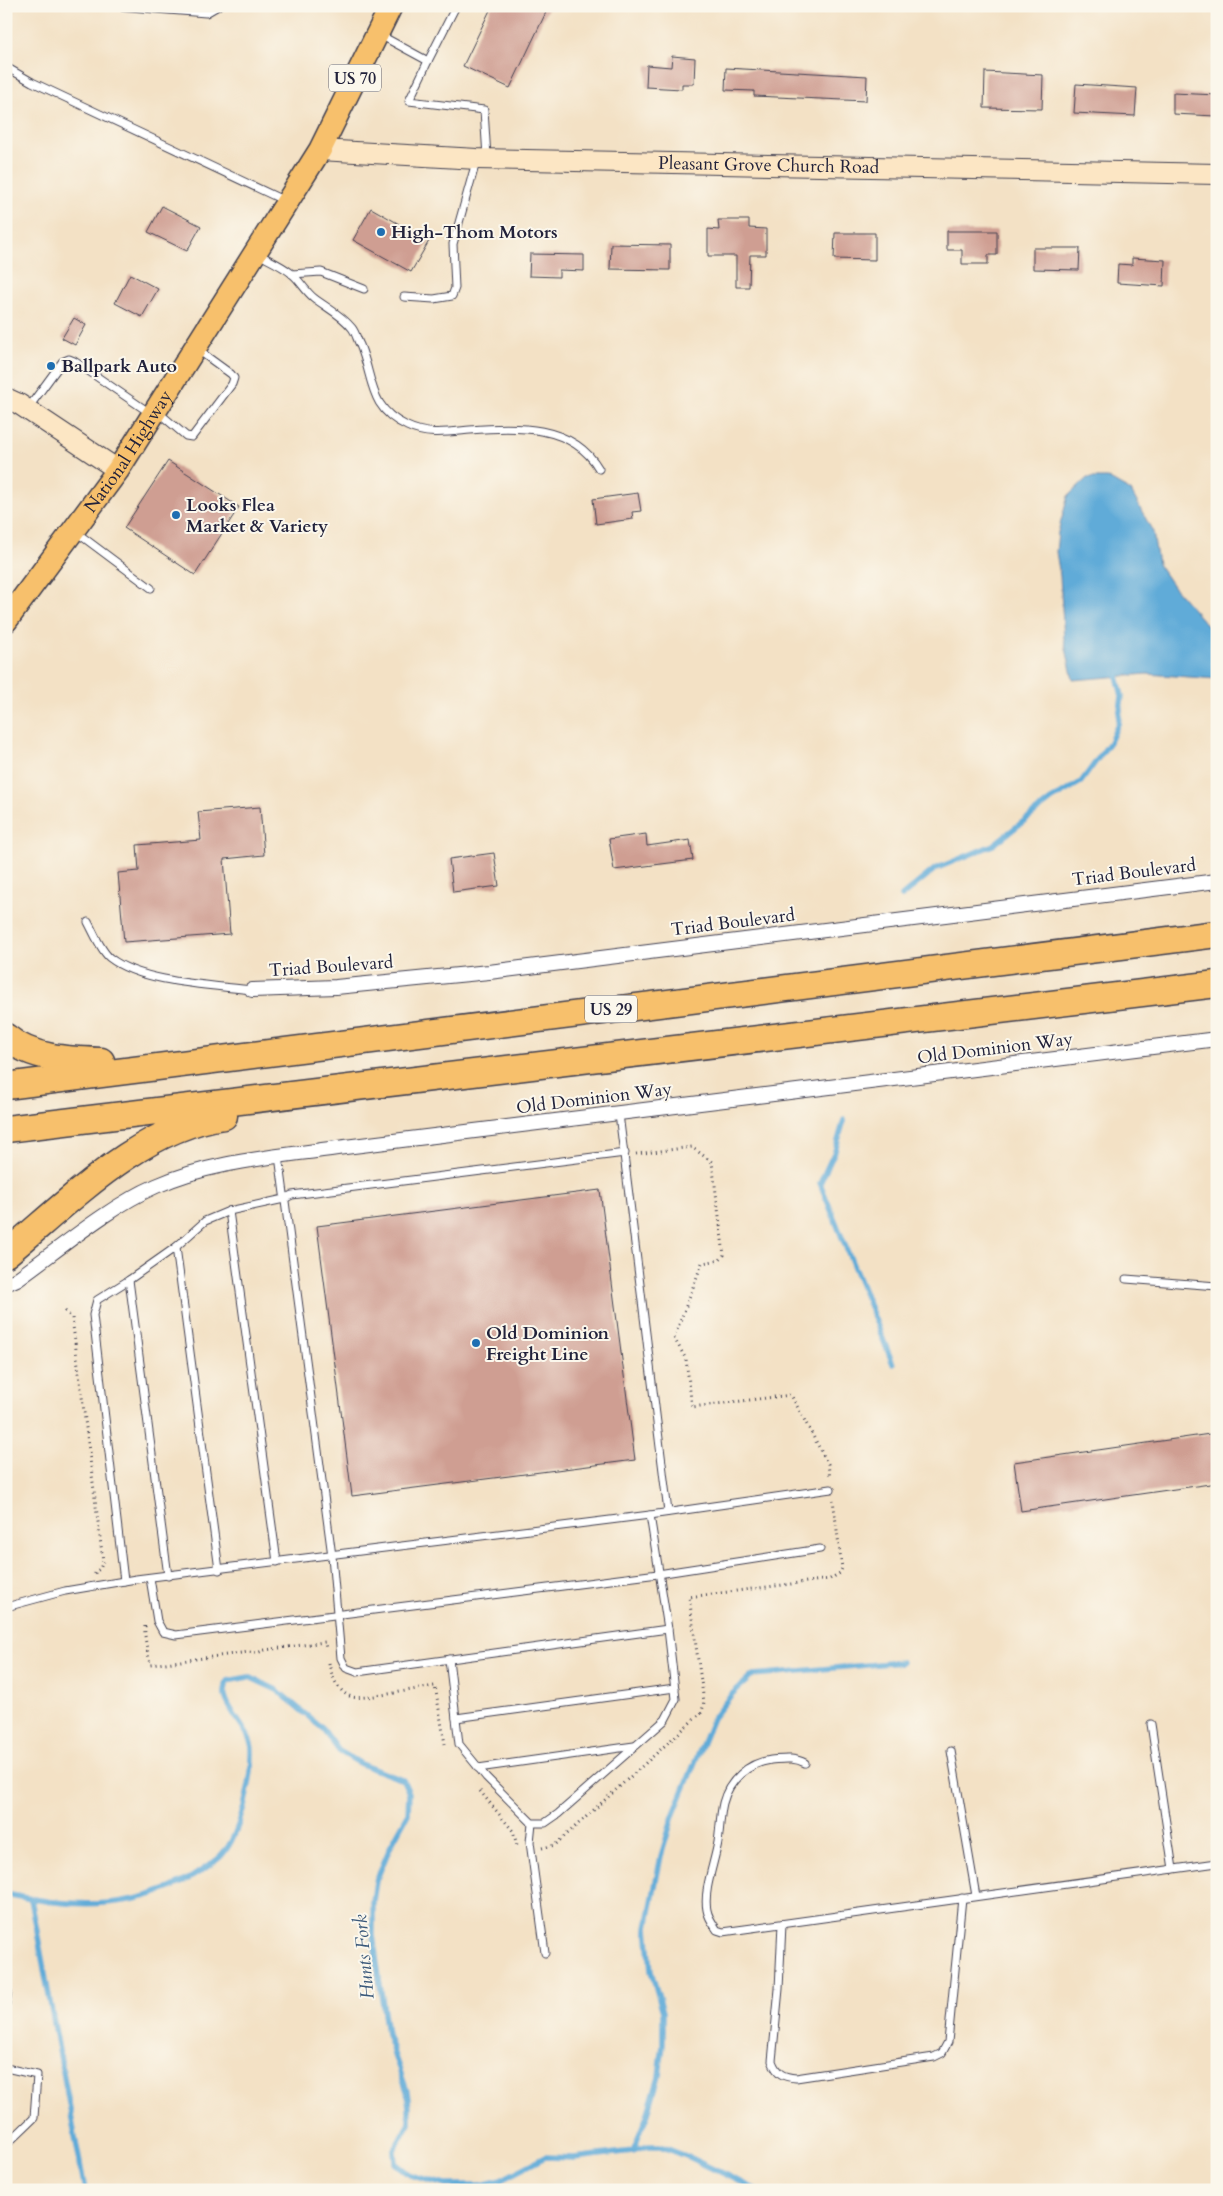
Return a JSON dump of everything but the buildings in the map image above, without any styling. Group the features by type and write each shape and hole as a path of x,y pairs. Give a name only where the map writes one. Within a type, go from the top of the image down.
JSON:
{"highway":[{"name":"US 29","path":"6,1086 1217,934"},
{"path":"6,1129 1217,984"},
{"path":"6,1036 34,1052 54,1058 80,1061 186,1062"},
{"path":"6,1254 124,1157 157,1137 208,1118 266,1111 422,1079"}],"main road":[{"name":"US 70","path":"320,150 391,6"},
{"name":"National Highway","path":"6,621 118,470 320,150"}],"street":[{"name":"Pleasant Grove Church Road","path":"320,150 482,159 1217,174"},
{"path":"6,398 118,470"},
{"name":"Triad Boulevard","path":"252,990 336,987 489,972 1217,881"},
{"name":"Old Dominion Way","path":"6,1284 17,1279 116,1208 154,1186 186,1174 223,1165 279,1156 1217,1039"}],"lane":[{"path":"117,6 206,13 218,6"},
{"path":"404,297 434,299 452,296 455,288 453,244 482,159 484,110 410,101 428,60 456,6"},
{"path":"377,34 428,60"},
{"path":"6,67 32,82 287,202"},
{"path":"255,252 292,274 312,297 341,316 353,329 362,351 376,400 388,415 408,427 433,434 491,429 528,429 558,434 582,446 599,469"},
{"path":"292,274 321,272 364,289"},
{"path":"27,410 62,362 69,359 74,360 155,413 186,436 192,437 232,384 234,378 195,349"},
{"path":"73,531 151,588"},
{"path":"88,922 109,958 138,973 192,983 252,990"},
{"path":"619,1114 668,1512"},
{"path":"124,1581 92,1315 96,1300 129,1280 176,1247 205,1221 229,1211 292,1196 625,1153"},
{"path":"279,1156 332,1556 341,1658 346,1668 356,1672 668,1629"},
{"path":"229,1211 277,1562"},
{"path":"176,1247 219,1570"},
{"path":"1126,1279 1217,1286"},
{"path":"129,1280 168,1576"},
{"path":"6,1607 65,1591 124,1581 650,1515 831,1489"},
{"path":"449,1659 459,1744 515,1809 532,1823 545,1822 558,1814 665,1720 676,1698 668,1629 650,1515"},
{"path":"150,1578 157,1621 163,1632 176,1635 658,1574 820,1549"},
{"path":"456,1718 675,1688"},
{"path":"1151,1724 1173,1869"},
{"path":"478,1768 634,1746"},
{"path":"950,1751 976,1896"},
{"path":"805,1763 797,1759 768,1761 751,1766 740,1774 727,1792 722,1804 718,1842 706,1901 707,1912 717,1930 723,1932 1217,1863"},
{"path":"532,1823 530,1842 545,1953"},
{"path":"782,1924 779,1989 772,2061 776,2071 785,2077 796,2078 934,2057 942,2053 948,2042 962,1898"},
{"path":"6,2004 7,1991"},
{"path":"6,2068 37,2075 34,2118 6,2144"}],"water":[{"path":"1087,478 1108,478 1131,491 1153,532 1158,564 1173,586 1217,637 1217,679 1147,674 1073,680 1064,639 1060,576 1056,552 1058,532 1068,496"}],"waterway":[{"path":"902,896 935,869 993,845 1051,800 1081,782 1110,742 1118,724 1122,696 1117,676 1119,670"},
{"path":"844,1120 835,1151 820,1183 893,1364"},
{"path":"633,2151 647,2116 659,2076 663,2044 663,2012 651,1971 647,1927 661,1856 673,1816 713,1718 732,1694 753,1675 902,1662"},
{"name":"Hunts Fork","path":"6,1894 32,1899 83,1904 133,1899 158,1893 181,1883 218,1859 228,1846 240,1820 248,1790 252,1762 251,1744 245,1730 231,1710 225,1696 225,1689 227,1681 249,1677 277,1690 323,1729 339,1751 363,1765 403,1780 409,1793 408,1814 391,1845 376,1881 373,1901 373,1935 387,2034 407,2091 409,2108 409,2123 394,2150 395,2163 410,2175 446,2185 482,2185 501,2180 545,2157 574,2158 633,2151 648,2146 660,2146 686,2156 757,2190"},
{"path":"31,1899 85,2190"}],"place":[{"name":"High-Thom Motors","path":"381,232"},
{"name":"Ballpark Auto","path":"51,366"},
{"name":"Looks Flea Market & Variety","path":"176,515"},
{"name":"Old Dominion Freight Line","path":"476,1343"}]}
